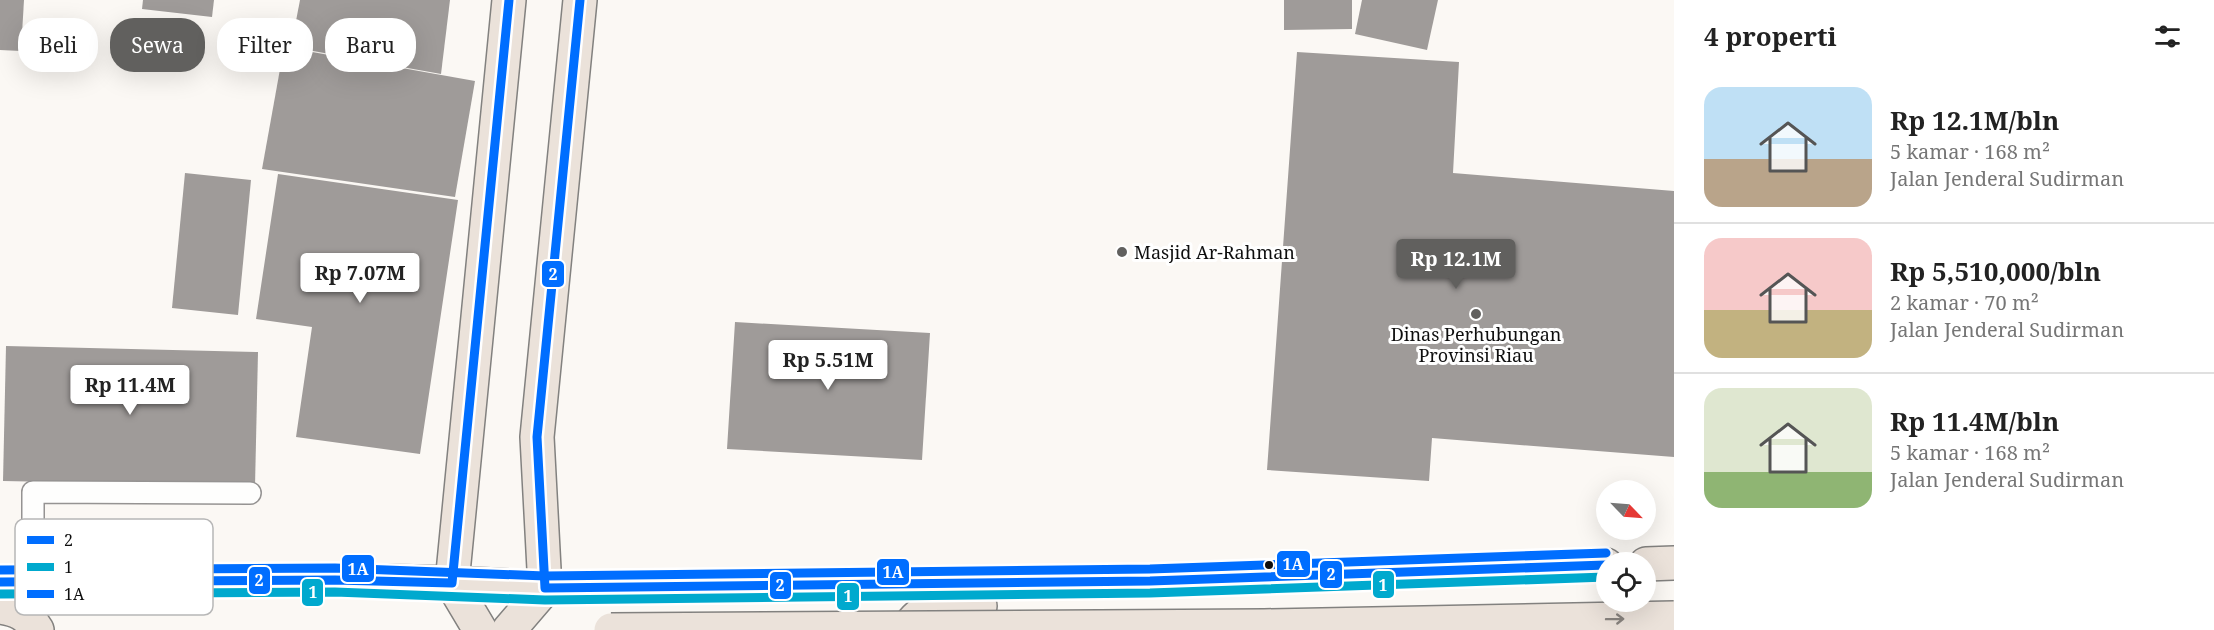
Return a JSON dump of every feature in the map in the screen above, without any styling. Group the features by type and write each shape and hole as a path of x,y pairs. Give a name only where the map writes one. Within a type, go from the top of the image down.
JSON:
{"main road":[{"path":"480,630 452,583 509,0"},
{"path":"509,630 545,588 537,437 580,0"},
{"path":"1656,564 1674,563"},
{"path":"213,581 335,580 545,588 1150,581 1596,565"},
{"path":"907,630 918,615 935,607 1054,605 1150,581"},
{"path":"0,607 15,609"},
{"path":"25,615 37,630"},
{"path":"611,630 1252,626 1674,618"}],"lane":[{"path":"33,519 33,492 250,493"}],"building":[{"path":"0,0 24,0 23,18 18,18 18,51 0,50"},
{"path":"143,0 214,0 212,17 142,9"},
{"path":"300,0 450,0 441,74 416,70 416,18 325,18 325,53 313,51 313,18 297,18"},
{"path":"1284,0 1352,0 1352,29 1284,30"},
{"path":"1362,0 1438,0 1427,50 1355,34"},
{"path":"313,52 325,54 325,72 416,70 475,81 455,197 262,169 279,72 313,72"},
{"name":"Dinas Perhubungan Provinsi Riau","path":"1297,52 1459,62 1453,173 1674,191 1674,457 1432,438 1429,481 1267,470"},
{"path":"185,173 251,180 238,315 172,308"},
{"path":"278,174 458,200 420,454 296,437 312,327 256,319"},
{"path":"735,322 930,333 922,460 727,449"},
{"path":"6,346 258,352 255,486 3,481"}],"transit line":[{"name":"2","path":"213,581 335,580 452,583 509,0"},
{"name":"2","path":"580,0 537,437 545,588 1150,581 1596,565"},
{"name":"1A","path":"213,569 335,568 545,576 1150,569 1596,553"},
{"name":"1A","path":"0,570 15,570"},
{"name":"1","path":"213,593 335,592 545,600 1150,593 1596,577"},
{"name":"2","path":"0,582 15,582"},
{"name":"1","path":"0,594 15,594"}],"place":[{"name":"Masjid Ar-Rahman","path":"1122,252"},
{"name":"Dinas Perhubungan Provinsi Riau","path":"1476,314"}]}
